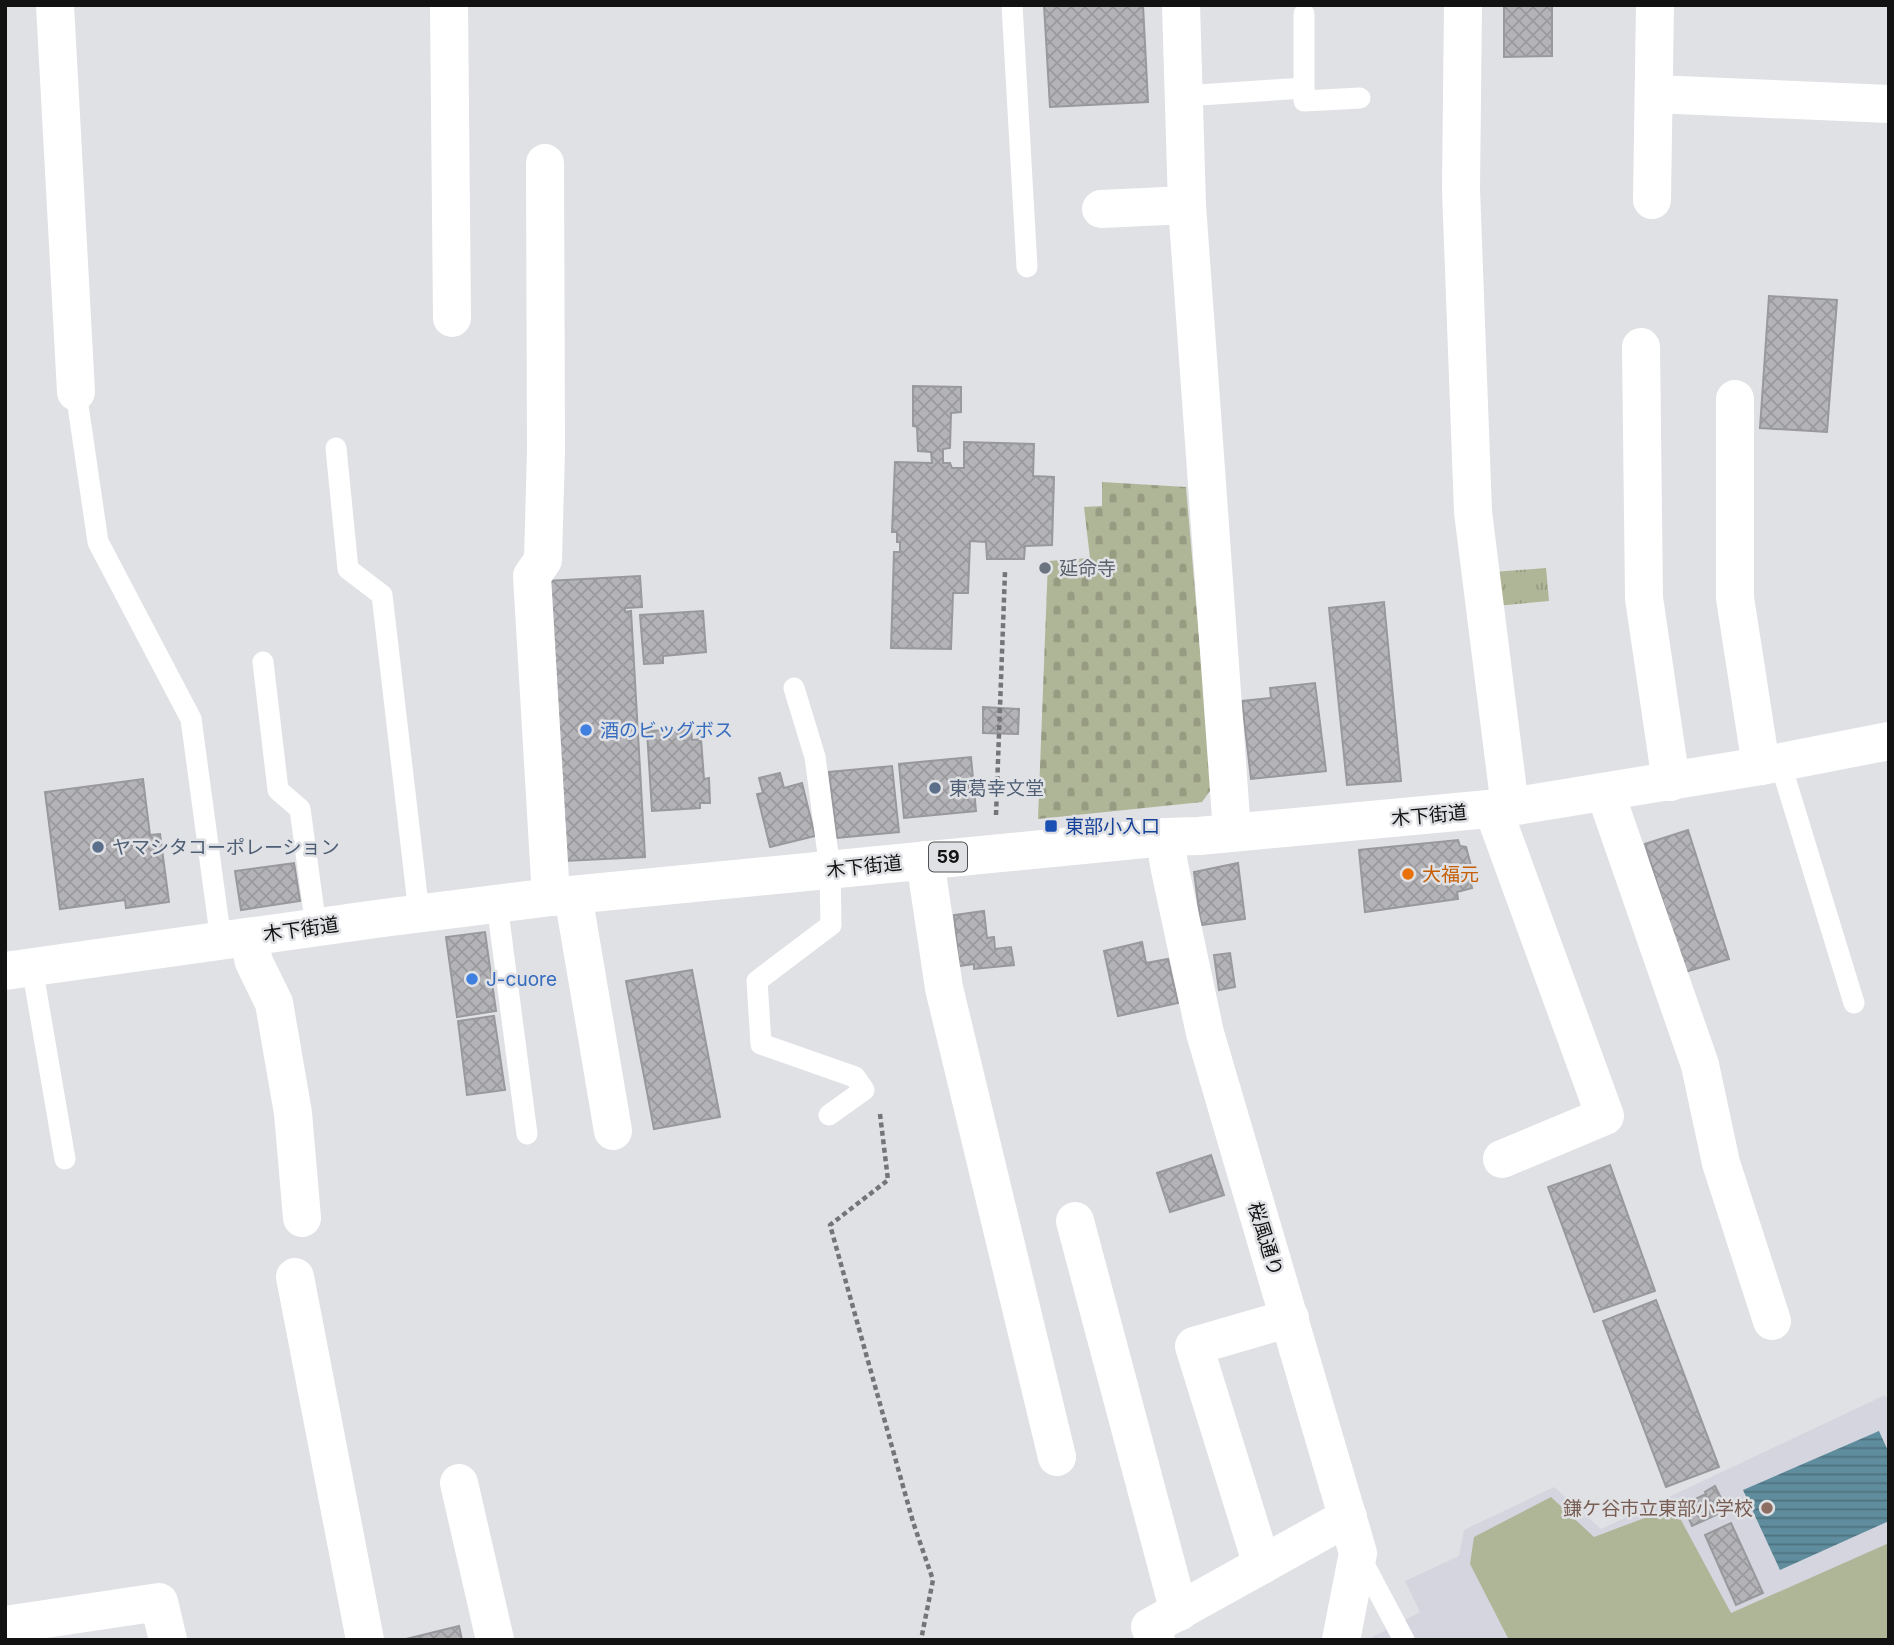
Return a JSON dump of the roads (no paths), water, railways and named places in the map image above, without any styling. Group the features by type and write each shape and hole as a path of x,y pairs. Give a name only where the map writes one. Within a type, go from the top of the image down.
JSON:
{"street":[{"path":"55,5 76,393"},
{"path":"449,5 452,318"},
{"path":"1181,5 1187,205 1232,832"},
{"path":"1463,5 1461,189 1473,512 1501,808 1605,1116 1502,1159"},
{"path":"1652,200 1655,5"},
{"path":"1654,94 1889,104"},
{"path":"545,163 546,450 543,559 532,576 562,896 613,1131"},
{"path":"1101,209 1187,205"},
{"path":"1641,347 1644,598 1671,782"},
{"path":"1735,398 1735,598 1770,764"},
{"name":"木下街道","path":"19,969 419,913 562,896 1165,837 1501,808 1671,782 1889,741"},
{"path":"1605,792 1686,1071 1721,1163 1772,1321"},
{"name":"桜風通り","path":"1165,837 1168,864 1205,1033 1358,1553 1341,1640"},
{"path":"925,860 944,988 1058,1457"},
{"path":"235,939 254,962 274,1003 293,1113 302,1218"},
{"path":"1075,1222 1167,1626 1262,1565 1348,1517"},
{"path":"295,1277 365,1640"},
{"path":"1262,1565 1194,1346 1290,1318"},
{"path":"459,1483 495,1640"},
{"path":"5,1625 159,1602 168,1640"}],"lane":[{"path":"1012,5 1027,267"},
{"path":"1304,14 1304,101 1360,98"},
{"path":"1184,96 1304,88"},
{"path":"76,393 98,542 191,719 235,939"},
{"path":"336,448 348,569 382,595 419,913"},
{"path":"263,662 278,790 300,809 316,927"},
{"path":"794,688 815,757 830,869 831,925 757,981 761,1044 855,1077 864,1090 829,1115"},
{"path":"1770,764 1853,1003"},
{"path":"498,904 527,1134"},
{"path":"19,969 65,1159"},
{"path":"1358,1553 1404,1640"}],"water":[{"path":"1879,1431 1889,1453 1889,1521 1780,1570 1743,1490"}],"place":[{"name":"延命寺","path":"1045,568"},
{"name":"酒のビッグボス","path":"586,730"},
{"name":"東葛幸文堂","path":"935,788"},
{"name":"東部小入口","path":"1051,826"},
{"name":"ヤマシタコーポレーション","path":"98,847"},
{"name":"大福元","path":"1408,874"},
{"name":"J-cuore","path":"472,979"},
{"name":"鎌ケ谷市立東部小学校","path":"1767,1508"}]}
